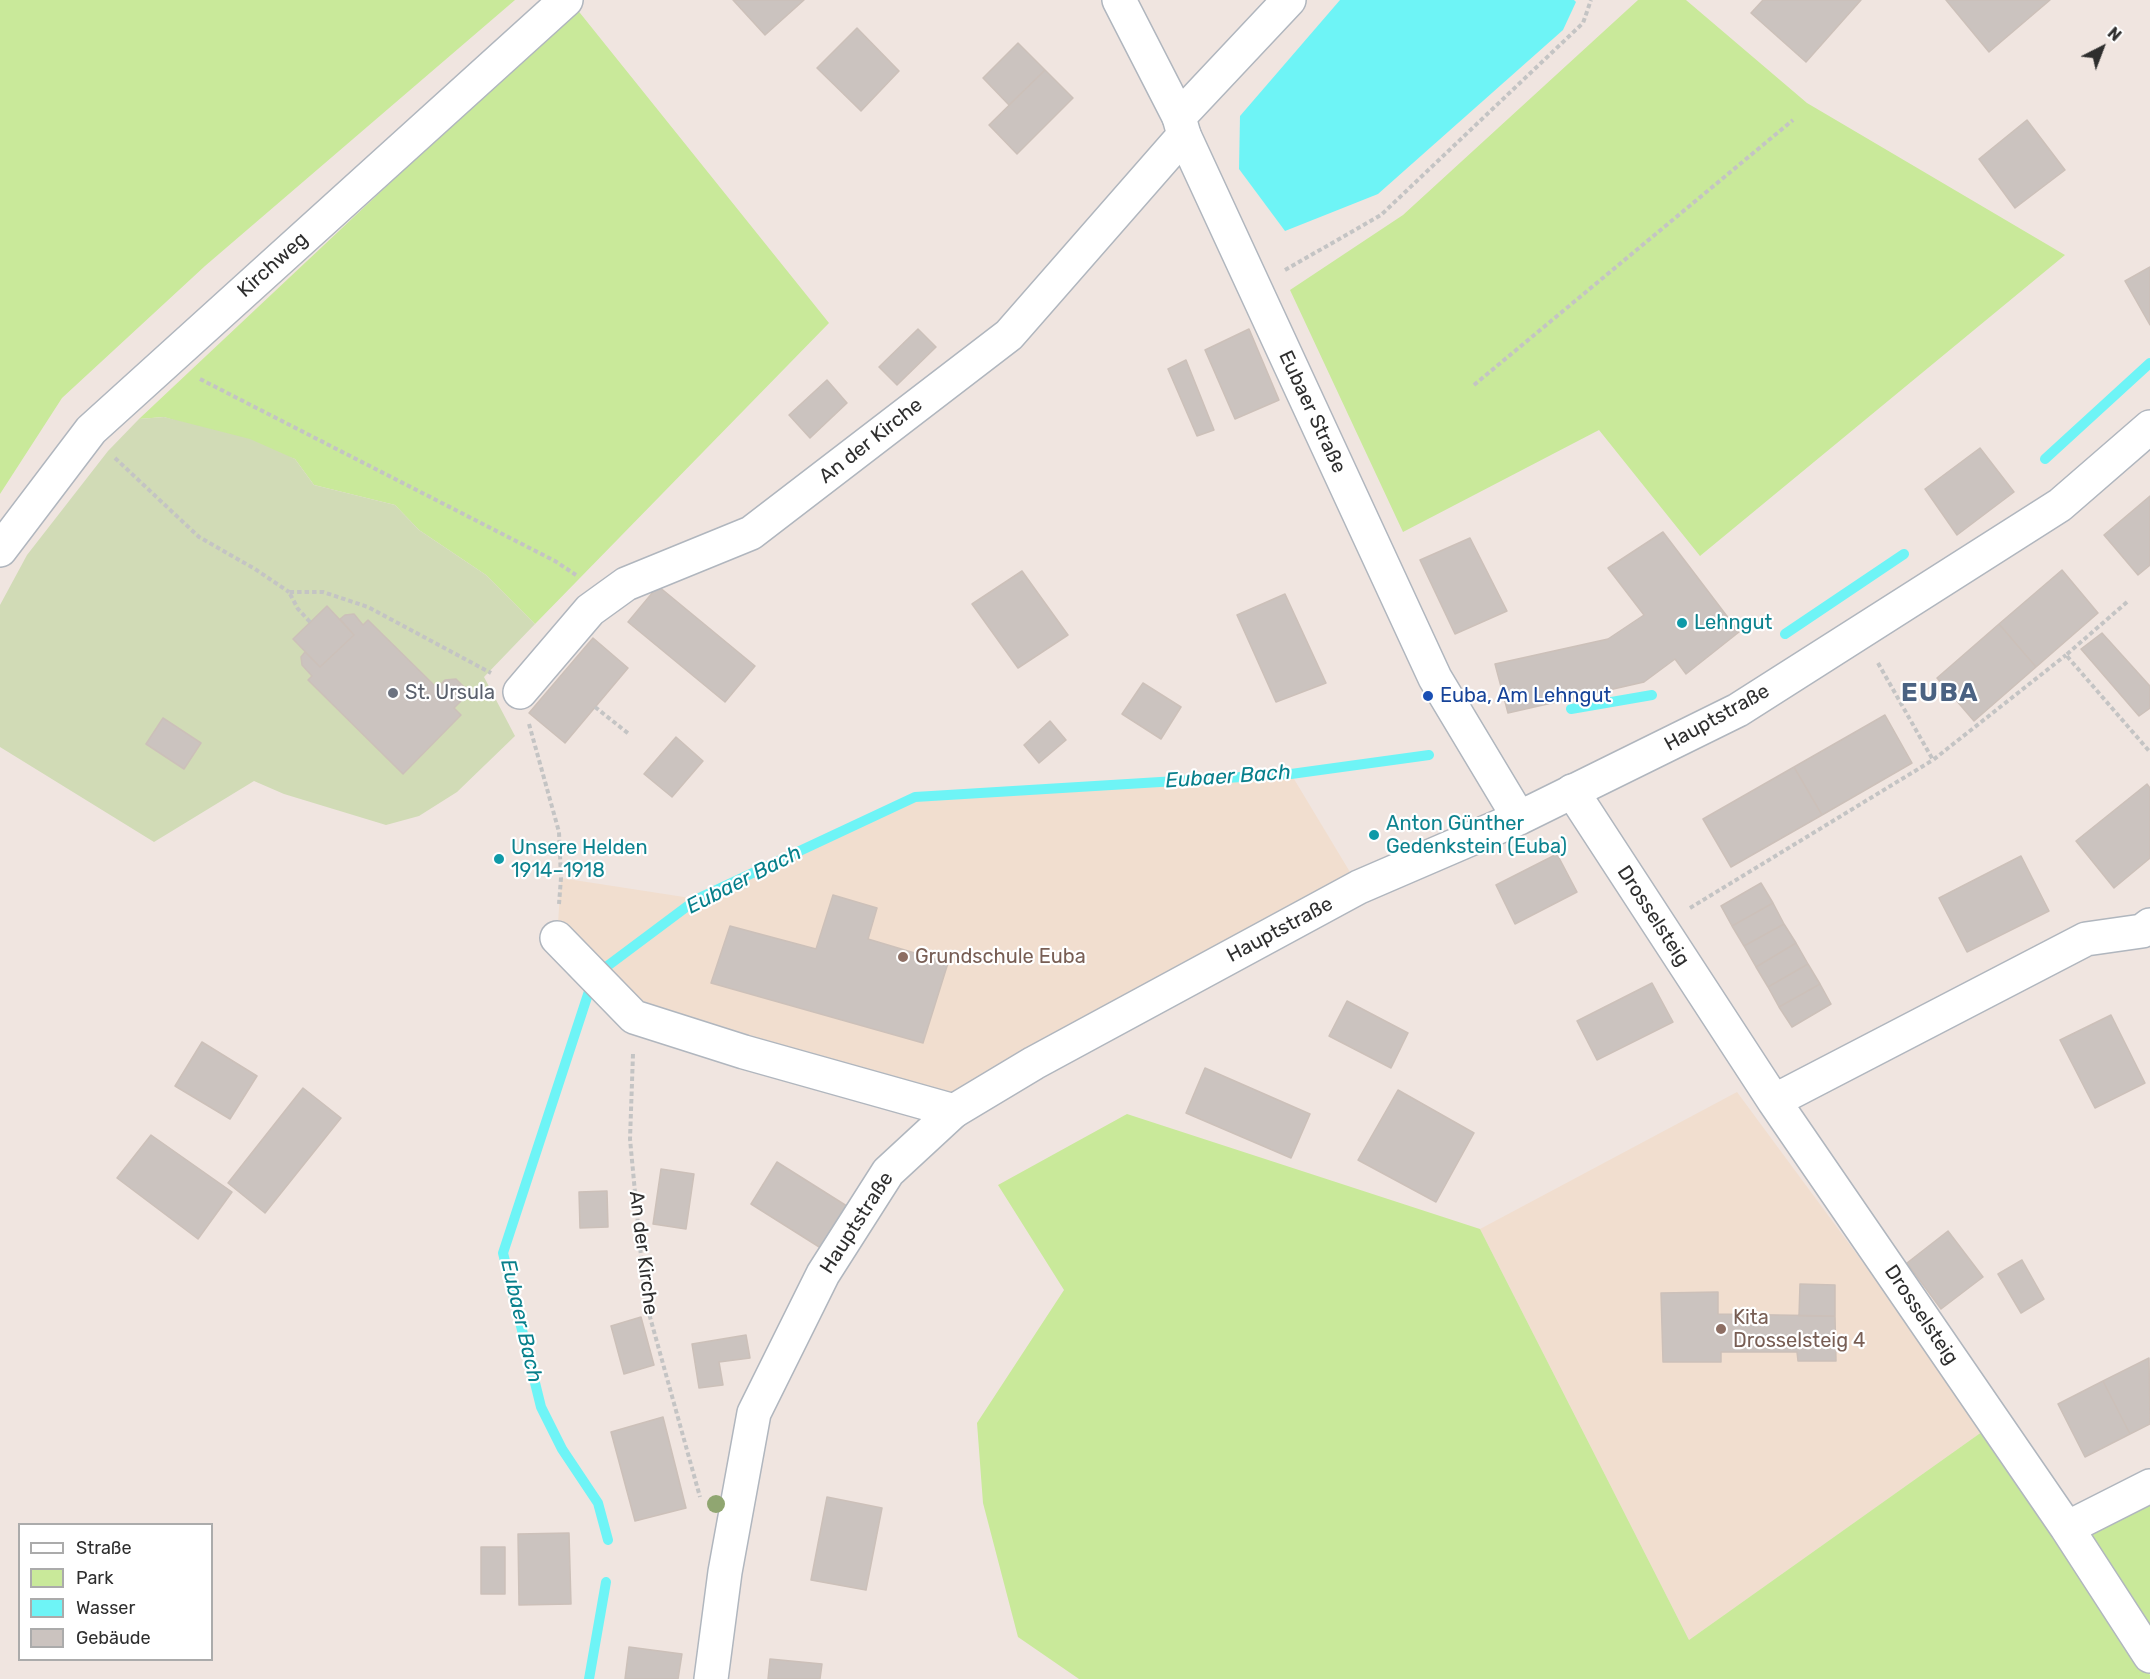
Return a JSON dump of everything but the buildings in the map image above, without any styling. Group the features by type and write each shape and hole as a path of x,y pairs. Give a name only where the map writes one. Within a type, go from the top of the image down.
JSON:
{"street":[{"name":"Kirchweg","path":"0,550 91,430 566,0"},
{"name":"Eubaer Straße","path":"1119,0 1181,126 1435,678 1519,818"},
{"name":"An der Kirche","path":"520,692 590,610 626,584 751,533 1009,335 1181,126 1289,0"},
{"name":"Hauptstraße","path":"711,1679 730,1546 754,1413 823,1274 888,1172 954,1111 1034,1064 1359,887 1519,818 1738,710 2060,505 2150,427"},
{"name":"Drosselsteig","path":"1572,791 1774,1101 2067,1528 2150,1656"},
{"path":"1774,1101 2086,939 2142,931 2150,925"},
{"path":"557,938 634,1017 744,1052 954,1111"},
{"path":"2067,1528 2150,1486"}],"path":[{"path":"1255,287 1381,214 1583,23 1591,0"},
{"path":"1474,385 1793,120"},
{"path":"170,358 185,372 555,561 608,597"},
{"path":"91,430 138,482 199,537 290,592 298,609 310,622"},
{"path":"290,592 323,592 368,607 489,672 520,692 559,832 561,878 557,938"},
{"path":"1660,927 1933,760 2066,655 2127,602"},
{"path":"1860,632 1933,760"},
{"path":"2066,655 2150,753"},
{"path":"595,707 629,734"},
{"name":"An der Kirche","path":"634,1017 630,1139 645,1299 705,1514 730,1546"}],"shaded area":[{"name":"Grundschule Euba","path":"1291,774 1359,887 954,1111 634,1017 557,938 561,878 697,899 915,797"},
{"name":"Kita Drosselsteig 4","path":"1737,1092 1986,1429 1689,1640 1480,1229"}],"green space":[{"path":"0,0 515,0 205,266 62,398 0,494"},
{"path":"1638,0 1686,0 1807,103 2065,255 1700,556 1599,430 1403,532 1290,290 1403,215"},
{"path":"576,8 829,323 535,624 486,575 419,530 395,505 314,485 295,459 164,417 139,419"},
{"path":"164,417 250,439 295,459 314,485 395,505 419,530 486,575 535,624 484,677 515,736 457,792 419,816 386,825 284,794 254,781 154,842 0,747 0,605 27,555 108,451 139,419"},
{"path":"1127,1114 1480,1229 1689,1640 1986,1429 2063,1540 2150,1675 2150,1679 1079,1679 1018,1637 983,1503 977,1423 1064,1290 998,1185"},
{"path":"2150,1495 2150,1632 2091,1540 2096,1524"}],"water":[{"path":"1340,0 1574,0 1576,2 1563,30 1378,194 1285,231 1239,169 1240,116"}],"waterway":[{"name":"Eubaer Bach","path":"2045,459 2150,363"},
{"path":"1785,634 1904,554"},
{"path":"1571,709 1652,695"},
{"name":"Eubaer Bach","path":"608,1540 598,1503 562,1449 541,1407 503,1253 594,976 697,899 915,797 1291,774 1429,755"},
{"name":"Eubaer Bach","path":"589,1679 606,1582"}],"place":[{"name":"Lehngut","path":"1682,623"},
{"name":"St. Ursula","path":"393,693"},
{"name":"Euba, Am Lehngut","path":"1428,696"},
{"name":"Anton Günther Gedenkstein (Euba)","path":"1374,835"},
{"name":"Unsere Helden 1914–1918","path":"499,859"},
{"name":"Grundschule Euba","path":"903,957"},
{"name":"Kita Drosselsteig 4","path":"1721,1329"}],"district":[{"name":"EUBA","path":"1940,693"}]}
